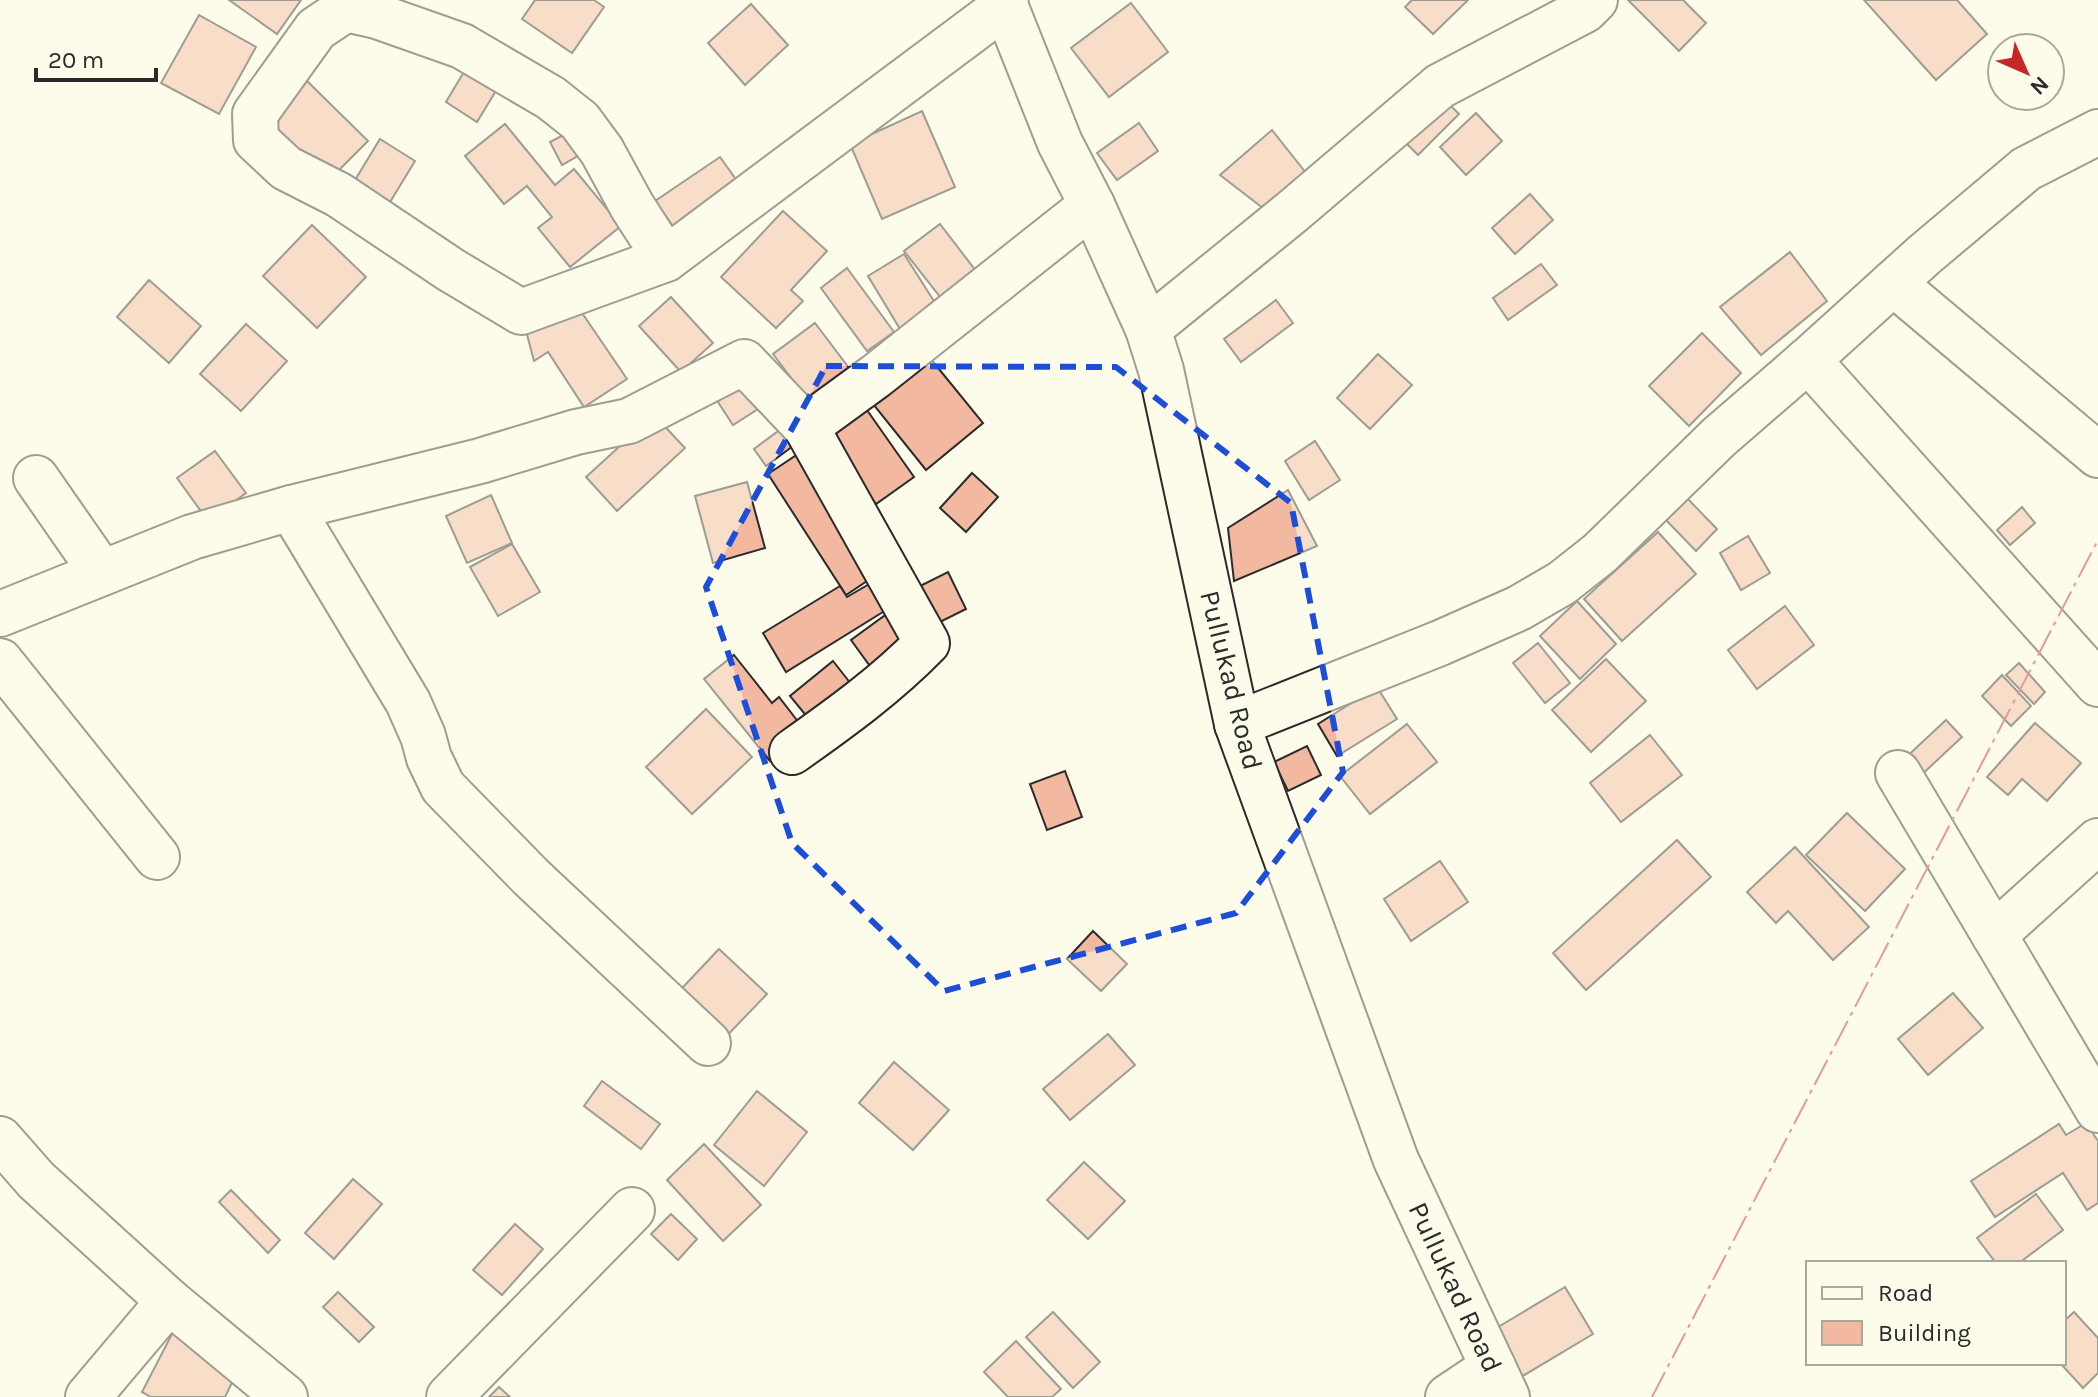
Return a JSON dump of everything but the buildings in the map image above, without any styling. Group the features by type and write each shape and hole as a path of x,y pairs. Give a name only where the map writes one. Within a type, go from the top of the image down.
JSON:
{"street":[{"path":"1148,329 1440,86 1585,10 1595,0"},
{"path":"666,259 602,151 580,121 551,98 462,46 346,9 316,29 255,114 256,140 286,168 339,195 451,270 521,312 666,259 1005,3"},
{"name":"Pullukad Road","path":"1005,3 1060,143 1092,205 1148,329 1161,370 1237,724 1396,1160 1500,1382"},
{"path":"1237,724 1440,643 1519,608 1562,583 1600,553 1719,437 2026,169 2098,132"},
{"path":"806,427 876,376 1092,205"},
{"path":"1893,283 2098,455"},
{"path":"1808,360 2098,684"},
{"path":"0,614 192,537 291,508 480,461 576,432 629,421 744,362 806,427 927,643 899,672 792,752"},
{"path":"36,478 102,573"},
{"path":"291,508 408,702 443,787 531,877 708,1043"},
{"path":"0,661 157,857"},
{"path":"1898,773 2098,1110"},
{"path":"1994,935 2098,841"},
{"path":"0,1139 36,1180 169,1301 285,1397"},
{"path":"449,1397 632,1210"},
{"path":"88,1397 169,1301"},
{"path":"1448,1397 1500,1382"}],"highlighted area":[{"path":"826,366 1116,367 1291,503 1343,772 1236,913 944,991 792,843 706,587"}],"power":[{"path":"1652,1397 2098,540"}]}
